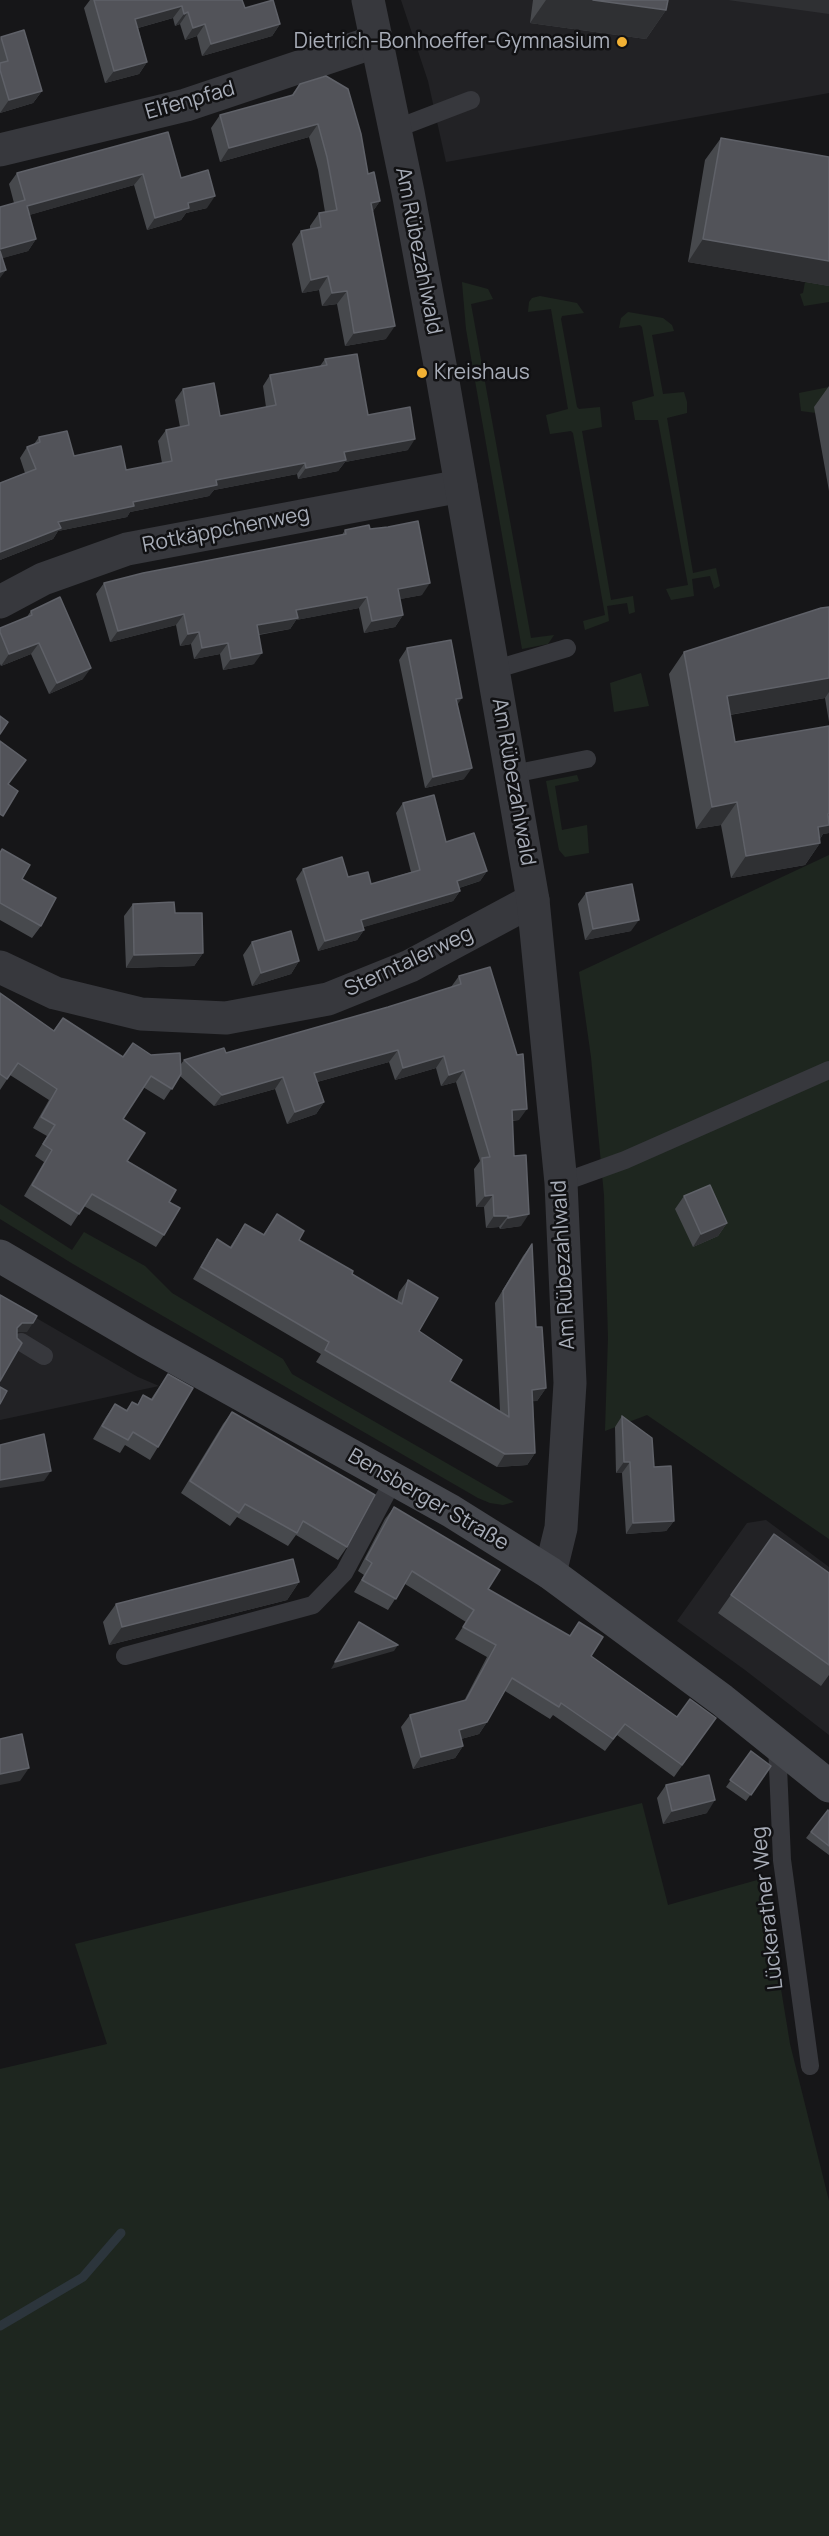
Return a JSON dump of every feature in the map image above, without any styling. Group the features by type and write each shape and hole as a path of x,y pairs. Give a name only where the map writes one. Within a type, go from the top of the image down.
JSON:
{"main road":[{"name":"Bensberger Straße","path":"0,1256 77,1303 458,1515 550,1573 777,1744 829,1786"}],"street":[{"name":"Am Rübezahlwald","path":"368,0 395,129 461,486 513,774 533,900 561,1183 570,1383 561,1528 550,1573"},
{"name":"Elfenpfad","path":"0,150 186,105 377,41"},
{"name":"Rotkäppchenweg","path":"0,602 43,579 127,549 461,486"},
{"name":"Sterntalerweg","path":"0,968 55,993 141,1014 226,1018 328,999 410,966 533,900"}],"lane":[{"path":"395,129 471,100"},
{"path":"493,670 567,648"},
{"path":"513,774 587,759"},
{"path":"561,1183 625,1160 829,1070"},
{"path":"21,1342 44,1356"},
{"path":"125,1656 313,1605 344,1573 394,1479"},
{"name":"Lückerather Weg","path":"777,1744 782,1860 810,2066"}],"shaded area":[{"name":"Dietrich-Bonhoeffer-Gymnasium","path":"401,0 829,0 829,93 446,162 428,81"},
{"path":"462,282 488,289 493,299 471,304 531,638 554,635 548,644 522,649 466,329"},
{"path":"805,282 829,286 829,302 804,306 800,294 803,293"},
{"path":"540,296 577,303 584,313 562,316 561,319 577,407 579,409 600,407 602,427 582,431 611,600 633,596 635,612 629,614 627,603 607,606 609,621 585,630 583,621 605,615 573,433 571,431 550,434 546,415 568,409 551,309 528,312 532,298"},
{"path":"628,312 663,318 672,325 674,331 652,335 663,394 684,392 687,402 687,413 667,418 693,573 716,568 720,586 714,589 710,576 692,579 694,596 671,600 666,589 688,585 658,420 635,420 632,402 654,396 642,327 640,325 619,328 621,318"},
{"path":"829,387 816,413 801,411 799,393"},
{"path":"641,673 649,706 614,712 610,683"},
{"path":"577,775 579,781 555,786 562,830 587,825 589,853 565,857 559,850 546,781"},
{"path":"829,855 829,1539 647,1415 605,1431 608,1338 604,1195 591,1057 579,972"},
{"path":"0,1204 72,1250 84,1232 145,1266 172,1293 283,1359 292,1374 514,1502 503,1505 478,1498 73,1264 0,1219"},
{"path":"0,1297 138,1377 159,1386 0,1420"},
{"path":"766,1520 829,1567 829,1735 677,1621 747,1523"},
{"path":"642,1803 668,1905 768,1877 780,1983 790,2044 829,2201 829,2536 0,2536 0,2069 107,2044 75,1944"}],"building":[{"path":"94,0 242,0 245,8 273,0 280,24 211,44 205,24 193,28 188,12 184,14 182,6 135,19 147,62 114,71"},
{"path":"593,0 668,0 666,10"},
{"path":"24,30 42,91 9,100 0,70 0,63 8,61 1,37"},
{"path":"326,76 348,89 361,134 368,174 374,172 380,201 371,203 395,326 354,333 347,291 332,293 328,276 311,280 301,231 321,227 319,213 337,210 318,124 229,148 220,115 293,95 300,84"},
{"path":"168,132 181,178 208,170 215,196 188,203 189,208 155,218 143,174 27,206 36,239 0,249 0,207 25,200 17,173"},
{"path":"721,138 829,157 829,261 703,239"},
{"path":"0,251 6,270 0,272"},
{"path":"357,354 368,415 410,407 415,439 344,452 346,460 306,468 305,463 216,480 217,485 133,502 134,506 58,522 61,528 0,552 0,483 36,469 27,447 40,442 39,437 67,431 74,456 121,446 126,470 172,461 166,430 189,425 183,389 214,383 220,416 276,405 270,375 327,365 325,359"},
{"path":"418,521 430,583 398,589 403,615 372,621 367,597 296,610 298,618 257,625 262,653 231,659 228,643 202,648 199,632 188,634 184,614 118,631 104,583 143,573 346,534 345,530 369,525 370,529"},
{"path":"60,597 91,668 57,683 39,643 9,654 0,628 32,615 31,611"},
{"path":"829,607 829,678 727,696 735,742 829,726 829,825 818,827 820,843 746,856 737,802 712,807 684,652"},
{"path":"451,640 462,698 456,699 472,768 433,777 407,648"},
{"path":"0,716 8,722 0,734"},
{"path":"0,741 26,760 8,784 18,791 3,816 0,814"},
{"path":"434,795 446,842 474,833 487,871 457,881 460,891 361,920 364,930 325,941 303,869 342,857 348,877 368,872 371,884 420,870 403,803"},
{"path":"2,849 30,865 22,879 56,898 41,926 0,903 0,853"},
{"path":"632,884 639,920 593,929 586,893"},
{"path":"174,902 175,913 202,913 203,953 134,955 133,904"},
{"path":"291,931 299,961 261,973 252,942"},
{"path":"490,967 517,1055 523,1054 527,1109 512,1110 514,1156 526,1155 529,1214 508,1218 508,1216 494,1216 493,1195 485,1196 482,1158 490,1157 464,1070 449,1075 444,1056 403,1068 398,1050 314,1073 324,1102 295,1112 283,1077 222,1095 184,1060 224,1048 226,1053 388,1007 461,984 459,976"},
{"path":"0,993 54,1031 63,1018 123,1057 133,1043 151,1055 180,1053 181,1074 172,1089 151,1076 123,1119 145,1133 127,1161 176,1190 169,1202 180,1208 164,1235 92,1194 79,1214 32,1185 52,1150 43,1144 55,1125 41,1117 57,1089 18,1063 7,1079 0,1074"},
{"path":"710,1185 727,1223 701,1234 684,1196"},
{"path":"277,1214 304,1231 299,1240 353,1271 352,1274 402,1304 408,1280 438,1298 419,1331 462,1360 450,1381 509,1417 503,1291 532,1244 536,1327 542,1327 546,1388 532,1390 535,1453 505,1454 325,1350 329,1342 201,1267 217,1239 231,1248 245,1224 264,1235"},
{"path":"0,1295 37,1316 33,1323 22,1323 17,1328 17,1338 22,1343 0,1381"},
{"path":"168,1374 193,1388 158,1447 133,1432 128,1440 102,1426 115,1404 127,1411 132,1402 138,1405 143,1395 152,1400"},
{"path":"0,1387 7,1391 0,1404"},
{"path":"232,1412 375,1495 347,1547 303,1521 297,1533 245,1504 239,1513 190,1481"},
{"path":"622,1416 652,1438 654,1467 671,1466 674,1521 633,1523 630,1462 624,1462"},
{"path":"44,1434 51,1471 0,1480 0,1445"},
{"path":"394,1507 500,1570 488,1589 570,1636 579,1622 603,1637 591,1656 677,1717 690,1699 716,1718 682,1765 625,1724 613,1739 561,1703 559,1707 512,1678 487,1722 459,1730 463,1746 421,1757 410,1715 466,1700 496,1645 463,1627 474,1610 412,1571 396,1599 362,1580 372,1563 366,1559"},
{"path":"774,1534 829,1573 829,1665 731,1595"},
{"path":"293,1559 299,1582 122,1627 116,1604"},
{"path":"359,1622 398,1645 335,1662"},
{"path":"22,1734 29,1768 0,1774 0,1739"},
{"path":"751,1751 771,1766 751,1795 730,1780"},
{"path":"709,1775 715,1800 672,1811 666,1785"},
{"path":"829,1811 829,1846 811,1832"}],"waterway":[{"path":"0,2326 83,2277 121,2233"}],"place":[{"name":"Dietrich-Bonhoeffer-Gymnasium","path":"622,42"},
{"name":"Kreishaus","path":"422,373"}]}
